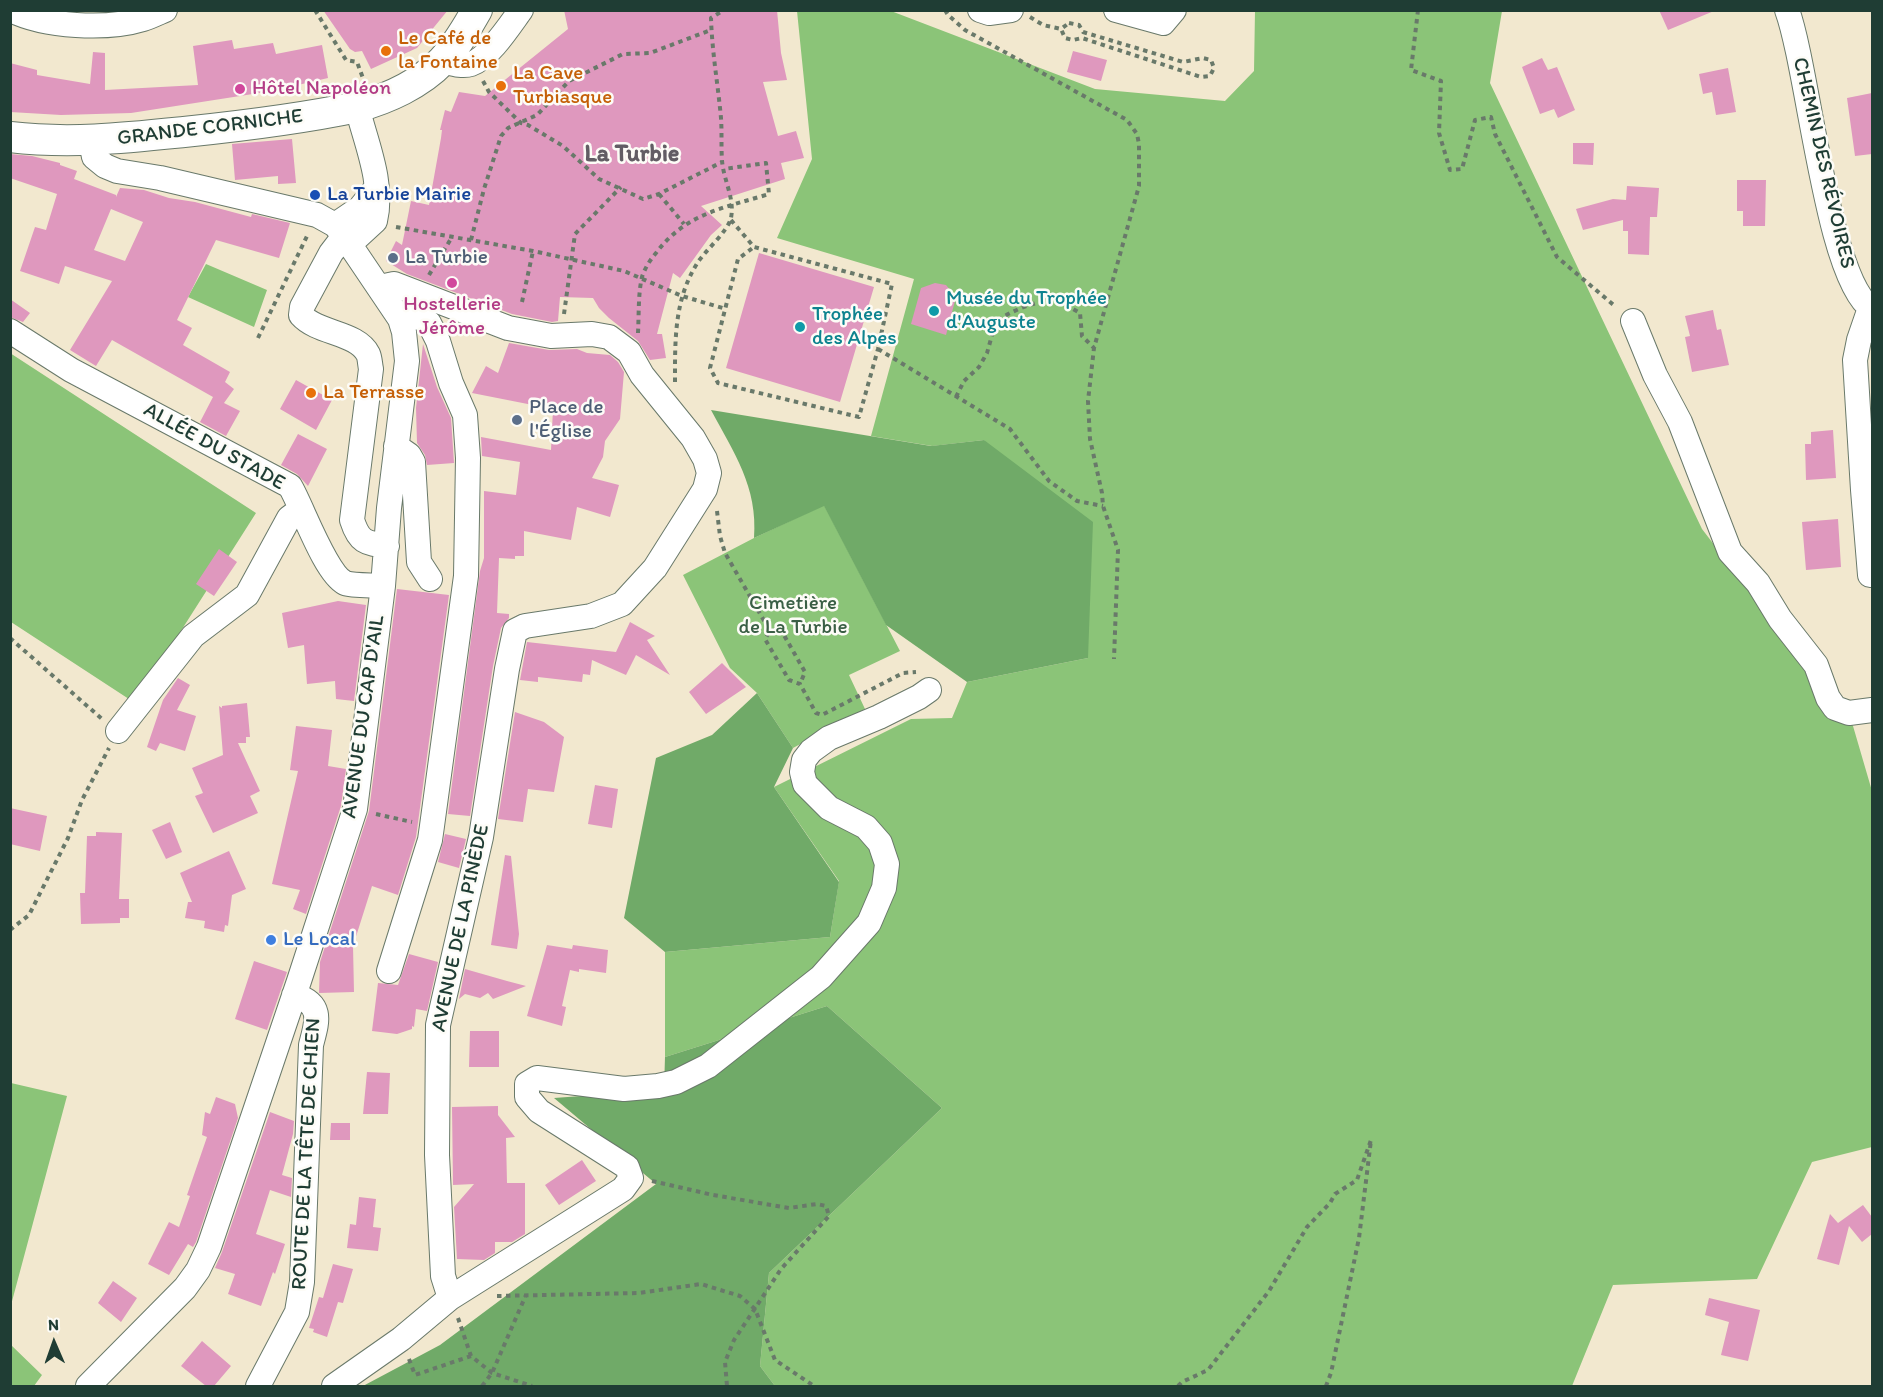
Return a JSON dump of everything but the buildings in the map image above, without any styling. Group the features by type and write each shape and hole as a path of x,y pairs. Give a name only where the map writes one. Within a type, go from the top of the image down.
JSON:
{"main road":[{"name":"GRANDE CORNICHE","path":"10,137 91,142 241,126 365,105 399,91 442,61 458,41 477,10"}],"street":[{"path":"11,10 24,17 58,24 117,24 143,19 165,10"},
{"path":"442,61 456,65 472,64 497,42 521,10"},
{"path":"980,10 989,13 1019,13"},
{"path":"1116,10 1163,23 1174,10"},
{"name":"CHEMIN DES RÉVOIRES","path":"1787,10 1834,230 1845,266 1857,294 1871,309"},
{"path":"91,142 94,157 105,166 117,171 160,178 336,230 375,221 377,206 374,162 365,105"},
{"path":"376,188 360,208 336,230 331,253 302,307 302,315 309,324 358,343 369,354 371,369 352,520 357,535 370,544 387,546"},
{"name":"AVENUE DU CAP D'AIL","path":"87,1386 185,1288 198,1270 209,1246 355,809 383,586 396,446 407,361 404,332 400,319 380,287 336,230"},
{"path":"380,287 394,284 419,292 508,328 559,337 592,334 609,337 629,352 642,375 693,438 705,459 709,473 705,489"},
{"path":"1870,575 1868,490 1855,360 1859,340 1871,309"},
{"path":"388,971 431,833 466,576 468,458 474,416 451,383 438,341 429,323 416,317 400,319"},
{"path":"1633,321 1655,375 1680,422 1730,552 1758,583 1780,618 1816,665 1828,698 1835,708 1849,714 1867,710"},
{"name":"ALLÉE DU STADE","path":"10,331 71,369 291,486 334,572 346,583 383,586"},
{"path":"396,446 413,462 419,562 430,579"},
{"name":"AVENUE DE LA PINÈDE","path":"450,1298 443,1276 437,1155 438,1025 481,837 515,631 525,626 591,616 622,604 655,568 705,489"},
{"path":"118,731 193,636 247,595 289,518 301,509"},
{"path":"334,1386 401,1339 450,1298 623,1189 631,1178 627,1167 539,1111 527,1097 527,1084 537,1078 624,1089 676,1082 708,1066 821,977 869,923 884,888 887,864 880,843 866,827 829,808 805,784 802,772 804,760 811,751 829,738 879,717 920,697 929,690"},
{"name":"ROUTE DE LA TÊTE DE CHIEN","path":"258,1386 297,1312 302,1282 311,1046 317,1015 314,1007 308,1001 294,995"}],"path":[{"path":"315,10 346,60 357,62 365,105"},
{"path":"668,408 675,394 677,314 682,296 698,263 731,220 728,180 722,162 721,120 711,30 711,18 724,10"},
{"path":"945,10 965,30 1127,120 1137,134 1139,186 1094,348 1088,401 1090,439 1103,506 1118,550 1114,660"},
{"path":"1418,10 1411,70 1441,81 1438,133 1450,170 1462,169 1475,120 1491,117 1495,134 1557,257 1633,321"},
{"path":"1019,13 1043,25 1061,29 1069,23 1079,25 1083,32 1184,62 1203,58 1211,60 1214,68 1210,76 1201,77 1082,38 1073,40 1065,38 1061,29"},
{"path":"471,240 501,136 508,128 537,115 569,81 623,54 650,53 711,30"},
{"path":"472,64 489,92 521,123 563,146 599,179 621,187 643,199 659,194 722,162"},
{"path":"629,352 638,337 642,278 647,264 662,244 684,224 706,213 769,194 766,163 724,169"},
{"path":"559,337 574,234 621,187"},
{"path":"659,194 684,224"},
{"path":"731,220 754,247 892,284 878,350 859,417 718,383 710,368 738,259 754,247"},
{"path":"375,221 398,228 533,251 624,271 682,296 726,309"},
{"path":"258,338 336,230"},
{"path":"419,292 452,237"},
{"path":"522,302 533,251"},
{"path":"956,397 964,381 979,367 987,353 996,321 1012,311 1050,301 1065,305 1080,313 1082,336 1094,348"},
{"path":"878,350 1011,429 1049,480 1077,501 1103,506"},
{"path":"705,489 717,508 720,536 725,553 741,577 770,631"},
{"path":"770,631 781,630 805,672 800,684"},
{"path":"770,631 765,639 789,680 800,684 816,713 822,715 903,673 915,672 929,690"},
{"path":"10,638 108,725 118,731 81,800 68,838 28,915 10,930"},
{"path":"1178,1386 1208,1370 1269,1291 1307,1227 1330,1203 1335,1194 1356,1180 1371,1140 1359,1238 1331,1373 1326,1386"},
{"path":"631,1178 789,1208 817,1204 826,1206 829,1216 781,1269 734,1340 725,1362 727,1386"},
{"path":"494,1296 639,1293 701,1284 740,1296 755,1309 775,1360 814,1386"},
{"path":"482,1386 492,1373 526,1295"},
{"path":"450,1298 471,1356 492,1373 532,1386"},
{"path":"415,1375 471,1356"}],"green space":[{"path":"797,11 891,11 1095,89 1225,101 1254,71 1255,11 1502,11 1490,83 1702,529 1853,726 1872,791 1872,1147 1812,1162 1757,1279 1613,1285 1572,1386 775,1386 760,1366 769,1273 942,1108 827,1006 665,1057 665,952 830,937 839,881 774,787 911,719 952,718 967,682 1088,658 984,440 932,446 871,436 914,279 777,238 812,159"},
{"path":"206,264 267,290 254,327 188,297"},
{"path":"10,353 256,513 135,703 11,622"},
{"path":"711,410 931,446 984,440 1093,522 1088,658 967,682 886,625 824,506 754,538 752,503 743,471"},
{"name":"Cimetière de La Turbie","path":"824,505 900,651 849,675 865,709 793,748 757,693 730,668 683,575"},
{"path":"757,693 793,748 774,787 839,882 830,937 665,952 624,918 656,758 712,735"},
{"path":"827,1006 942,1108 769,1273 760,1366 775,1386 363,1386 440,1345 656,1184 554,1098 664,1090 665,1057"},
{"path":"10,1083 67,1096 11,1305"},
{"path":"11,1345 42,1375 34,1386 11,1386"}],"place":[{"name":"Le Café de la Fontaine","path":"386,51"},
{"name":"La Cave Turbiasque","path":"501,86"},
{"name":"Hôtel Napoléon","path":"240,89"},
{"name":"La Turbie Mairie","path":"315,195"},
{"name":"La Turbie","path":"393,258"},
{"name":"Hostellerie Jérôme","path":"452,283"},
{"name":"Musée du Trophée d'Auguste","path":"934,311"},
{"name":"Trophée des Alpes","path":"800,327"},
{"name":"La Terrasse","path":"311,393"},
{"name":"Place de l'Église","path":"517,420"},
{"name":"Le Local","path":"271,940"}],"district":[{"name":"La Turbie","path":"632,155"}]}
